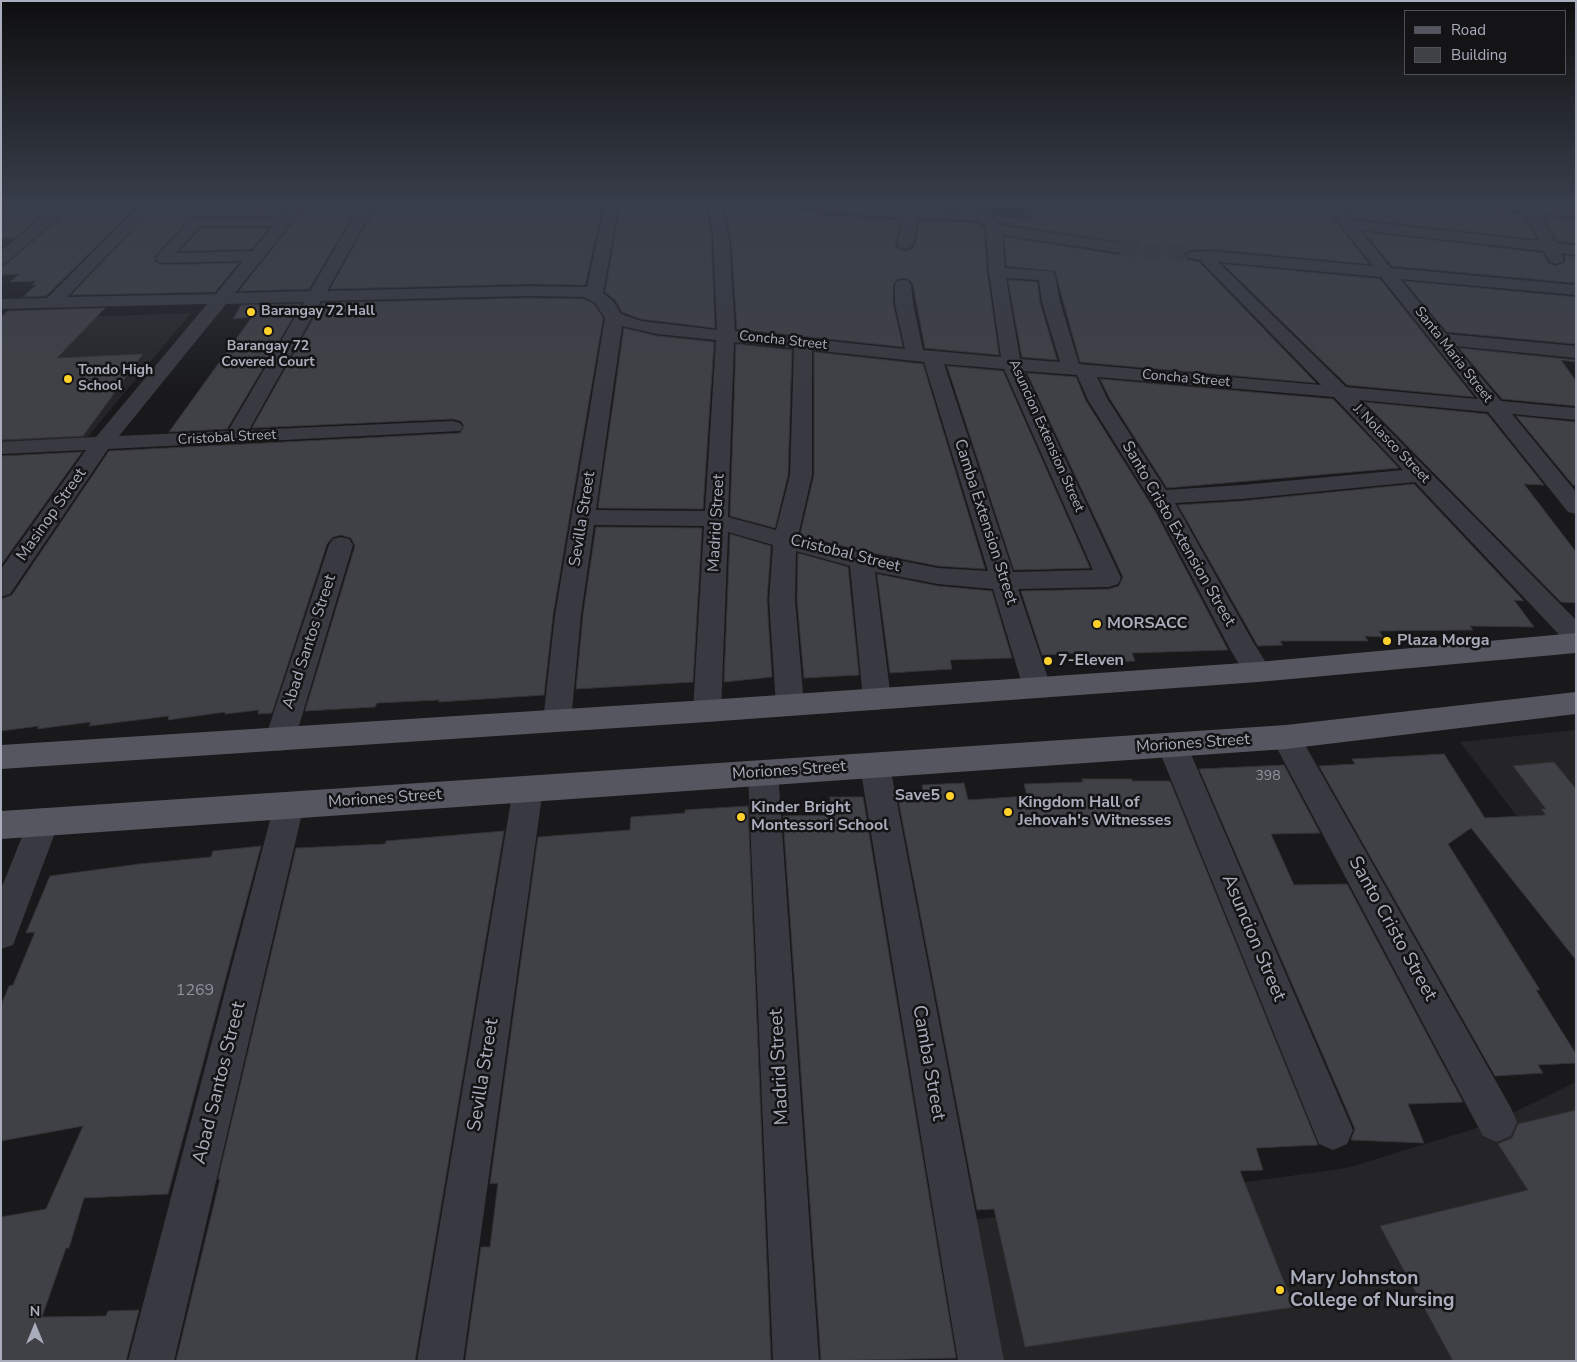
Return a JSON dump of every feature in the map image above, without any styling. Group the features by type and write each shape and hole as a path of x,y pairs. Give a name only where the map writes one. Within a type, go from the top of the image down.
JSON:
{"main road":[{"path":"1,757 1037,688 1258,672 1576,643"},
{"name":"Moriones Street","path":"1,825 1286,737 1576,703"}],"street":[{"path":"52,303 86,267"},
{"name":"Masinop Street","path":"1,588 102,443 249,267"},
{"path":"235,437 333,267"},
{"path":"594,294 599,267"},
{"name":"Madrid Street","path":"707,711 712,599 718,524 725,335 725,286 723,267"},
{"name":"Asuncion Extension Street","path":"997,267 1011,364 1109,578"},
{"name":"J. Nolasco Street","path":"1214,267 1340,392 1576,636"},
{"name":"J. Nolasco Street","path":"1326,267 1386,272"},
{"name":"Santa Maria Street","path":"1382,267 1495,408 1568,489 1576,507"},
{"path":"1561,267 1575,290"},
{"name":"Santo Cristo Extension Street","path":"997,272 1047,276 1053,310 1077,369 1160,496 1258,672"},
{"path":"1386,272 1575,290"},
{"name":"Camba Extension Street","path":"904,285 904,304 914,346 923,356 1003,581 1037,688"},
{"path":"1,304 578,291 594,294 607,305 614,318"},
{"name":"Concha Street","path":"614,318 638,326 657,329 923,356 1576,414"},
{"name":"Sevilla Street","path":"557,721 568,615 614,318"},
{"path":"1440,339 1576,352"},
{"path":"790,705 782,600 785,539 801,474 803,343"},
{"name":"Cristobal Street","path":"1,448 453,427"},
{"path":"1160,496 1242,492 1420,475"},
{"name":"Cristobal Street","path":"583,518 700,517 718,524 785,539 862,561 938,576 1003,581 1109,578"},
{"name":"Abad Santos Street","path":"280,738 341,545"},
{"path":"862,561 877,699"},
{"name":"Santo Cristo Street","path":"1286,737 1497,1122"},
{"name":"Asuncion Street","path":"1172,745 1333,1130"},
{"name":"Camba Street","path":"875,766 981,1361"},
{"name":"Madrid Street","path":"763,772 796,1361"},
{"name":"Sevilla Street","path":"440,1361 528,789"},
{"name":"Abad Santos Street","path":"151,1361 289,805"},
{"path":"1,933 44,822"}],"shaded area":[{"name":"Tondo High School","path":"191,313 86,439 1,443 1,320"},
{"path":"1576,730 1576,853 1548,857 1460,742"},
{"name":"Mary Johnston College of Nursing","path":"1576,1082 1576,1361 994,1361 973,1220 1347,1168 1490,1124"}],"building":[{"path":"1,267 75,267 46,296 23,297 36,285 32,285 36,281 10,282 19,274 1,275"},
{"path":"98,267 236,267 215,292 71,295"},
{"path":"258,267 322,267 309,289 239,291"},
{"path":"343,267 589,267 585,285 529,284 330,289"},
{"path":"610,267 712,267 715,328 641,319 622,312 615,300 605,292"},
{"path":"733,267 987,267 999,355 925,348 913,284 909,279 903,278 897,279 893,285 893,304 903,347 737,329"},
{"path":"1012,267 1203,267 1316,383 1080,362 1055,271"},
{"path":"1226,267 1250,267 1380,279 1474,397 1347,385"},
{"path":"1398,267 1576,267 1576,283"},
{"path":"1008,280 1037,282 1040,303 1057,360 1022,357"},
{"path":"1404,281 1576,297 1576,344 1447,332"},
{"path":"529,298 584,299 594,304 603,318 553,615 544,695 439,702 439,700 377,703 375,707 305,711 355,546 351,538 341,535 333,537 327,544 272,713 258,714 259,710 225,714 225,712 168,720 169,716 89,726 91,722 37,729 39,726 1,731 1,599 12,595 109,451 460,433 464,426 461,421 453,419 252,428 322,303"},
{"path":"301,304 227,429 169,432 252,317 233,319 241,305"},
{"name":"Tondo High School","path":"105,308 57,358 143,354 83,436 1,440 1,317 8,311"},
{"path":"624,328 657,336 714,342 703,509 598,508"},
{"path":"736,344 792,350 788,475 775,528 730,516"},
{"path":"1459,348 1576,360 1576,362 1561,360 1576,381 1576,406 1502,399"},
{"path":"814,352 923,364 985,569 938,566 862,551 800,535 814,475"},
{"path":"947,366 1003,371 1090,568 1014,570"},
{"path":"1027,373 1076,377 1086,401 1155,511 1228,650 1132,653 1135,661 1089,663 1085,653 1042,655 1021,591 1109,589 1119,586 1123,577"},
{"path":"1100,379 1333,399 1399,468 1167,488 1110,399"},
{"path":"1364,402 1487,414 1544,485 1524,484 1576,552 1576,603 1561,602"},
{"path":"1516,416 1576,422 1576,485 1573,485"},
{"path":"82,452 1,565 1,456"},
{"path":"1414,484 1524,601 1514,600 1534,627 1470,626 1473,630 1379,631 1383,637 1365,636 1368,641 1280,641 1283,645 1258,646 1178,505 1242,501"},
{"path":"596,527 702,528 693,682 576,689 583,615"},
{"path":"730,534 771,546 767,600 772,677 724,682"},
{"path":"798,553 848,567 859,675 804,678 797,600"},
{"path":"877,574 938,586 992,591 1012,658 950,660 952,669 890,673"},
{"path":"1444,754 1485,818 1546,815 1541,809 1546,809 1513,766 1554,762 1576,789 1576,960 1471,828 1448,844 1540,990 1536,990 1576,1054 1576,1063 1538,1065 1543,1073 1495,1076 1319,766 1355,764 1352,759"},
{"path":"1284,765 1320,833 1271,834 1294,885 1347,884 1463,1102 1408,1104 1424,1143 1351,1140 1355,1129 1199,769"},
{"path":"1082,779 1170,781 1318,1145 1256,1148 1263,1170 1240,1171 1294,1307 1025,1347 994,1209 977,1210 897,793 923,791 922,785 964,783 968,800 1027,796 1024,784 1083,782"},
{"path":"830,797 863,797 956,1358 821,1361 783,816 831,815"},
{"path":"748,806 771,1361 465,1361 481,1247 490,1247 498,1183 490,1184 538,837 630,830 631,817 685,813 685,810"},
{"path":"504,831 415,1361 176,1361 296,848 385,844 386,841"},
{"path":"261,846 168,1194 84,1198 69,1248 66,1248 42,1317 106,1316 108,1311 139,1310 126,1361 1,1361 1,1217 46,1209 83,1126 1,1141 1,1005 9,986 13,985 35,932 26,933 50,876 211,857 213,851"},
{"path":"1576,1110 1576,1361 1453,1361 1380,1226 1528,1190 1498,1144 1512,1138 1518,1124"}],"place":[{"name":"Barangay 72 Hall","path":"251,312"},
{"name":"Barangay 72 Covered Court","path":"268,331"},
{"name":"Tondo High School","path":"68,379"},
{"name":"MORSACC","path":"1097,624"},
{"name":"Plaza Morga","path":"1387,641"},
{"name":"7-Eleven","path":"1048,661"},
{"name":"Save5","path":"950,796"},
{"name":"Kingdom Hall of Jehovah's Witnesses","path":"1008,812"},
{"name":"Kinder Bright Montessori School","path":"741,817"},
{"name":"Mary Johnston College of Nursing","path":"1280,1290"}]}
